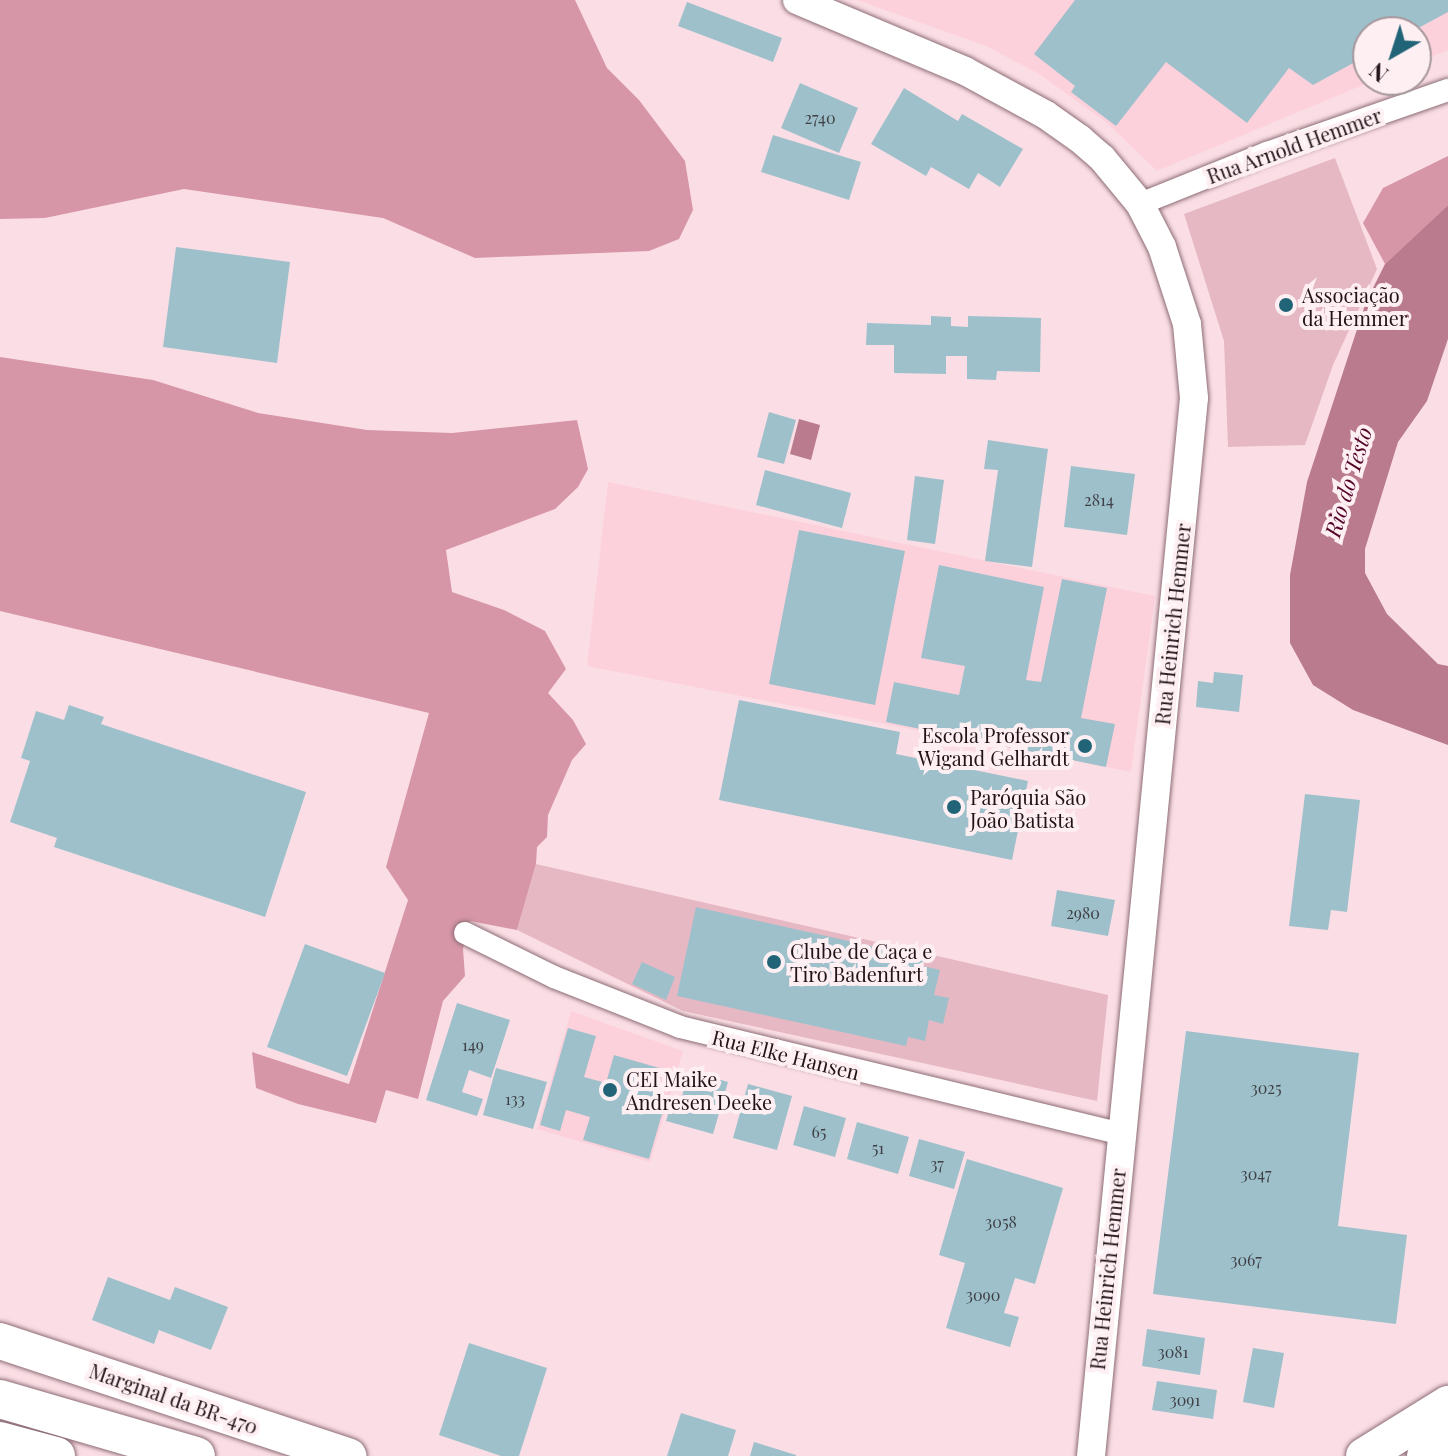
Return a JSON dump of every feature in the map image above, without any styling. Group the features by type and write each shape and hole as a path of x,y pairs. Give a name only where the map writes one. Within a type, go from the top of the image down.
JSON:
{"highway":[{"path":"0,1399 196,1456"},
{"path":"0,1441 56,1456"}],"main road":[{"name":"Marginal da BR-470","path":"0,1341 348,1456"},
{"path":"1364,1456 1448,1404"},
{"path":"1425,1456 1448,1442"}],"street":[{"name":"Rua Heinrich Hemmer","path":"797,0 965,71 1046,115 1102,158 1140,204 1162,247 1187,324 1194,398 1091,1456"},
{"name":"Rua Arnold Hemmer","path":"1140,204 1267,153 1448,90"},
{"name":"Rua Elke Hansen","path":"465,933 554,977 680,1027 1121,1134"}],"shaded area":[{"path":"0,0 575,0 607,68 639,100 685,161 693,210 679,239 649,251 475,258 383,218 184,189 45,218 0,219"},
{"path":"857,0 1448,0 1448,50 1432,56 1432,16 1352,16 1352,90 1157,171 1106,122 1039,74 986,46"},
{"path":"1448,156 1448,205 1385,264 1363,223 1383,188"},
{"name":"Associação da Hemmer","path":"1335,158 1377,269 1333,365 1305,445 1228,447 1224,341 1184,214"},
{"path":"0,357 153,380 258,413 367,430 452,433 577,420 588,469 578,487 555,509 446,550 452,592 504,610 545,631 566,669 548,693 573,720 586,744 572,760 548,815 547,837 537,847 536,864 517,930 470,921 463,949 465,976 443,1001 418,1099 386,1090 376,1123 298,1104 256,1088 252,1052 349,1084 408,900 386,867 429,713 0,611"},
{"path":"608,482 1155,596 1131,772 587,666"},
{"name":"Clube de Caça e Tiro Badenfurt","path":"536,864 1108,995 1097,1101 683,1011 517,930"},
{"name":"CEI Maike Andresen Deeke","path":"571,1011 683,1051 650,1162 537,1129"}],"water":[{"name":"Rio do Testo","path":"1448,205 1448,339 1427,401 1398,442 1365,549 1365,573 1387,614 1438,664 1448,666 1448,745 1353,710 1313,685 1290,643 1290,575 1307,482 1366,302 1385,264"},
{"path":"799,419 820,425 811,460 790,454"}],"building":[{"path":"1075,0 1448,0 1448,12 1432,21 1432,16 1352,16 1352,64 1313,85 1289,68 1247,123 1166,62 1116,126 1071,92 1075,86 1034,54"},
{"path":"687,2 782,38 773,62 678,26"},
{"path":"800,83 858,108 839,153 781,128"},
{"path":"904,88 958,121 962,114 1023,149 1000,187 978,173 969,189 931,167 926,176 871,144"},
{"path":"773,135 861,162 849,200 761,172"},
{"path":"176,247 290,262 277,363 163,347"},
{"path":"931,316 951,317 951,326 968,327 968,316 1041,318 1040,372 997,371 996,380 967,379 967,356 946,356 946,374 894,373 894,345 866,345 867,323 931,325"},
{"path":"769,412 796,420 784,464 757,457"},
{"path":"988,440 1048,449 1032,567 985,561 998,470 984,469"},
{"path":"1071,466 1135,474 1127,535 1064,527"},
{"path":"765,470 851,493 842,528 756,505"},
{"path":"915,476 944,480 935,544 907,540"},
{"path":"799,530 905,551 875,705 769,684"},
{"path":"939,565 1044,587 1026,680 1041,682 1062,579 1107,588 1081,718 1115,724 1106,767 886,722 894,682 959,695 965,666 921,658"},
{"path":"1214,672 1243,675 1239,712 1196,707 1198,681 1213,683"},
{"path":"739,700 900,732 896,754 1028,781 1012,860 719,800"},
{"path":"69,705 104,717 101,724 306,792 265,917 54,847 57,838 10,822 30,761 21,758 36,711 64,720"},
{"path":"1305,794 1360,800 1347,912 1331,910 1328,930 1289,926"},
{"path":"1057,890 1115,900 1108,936 1051,926"},
{"path":"696,907 925,958 923,966 940,970 934,995 949,998 943,1024 929,1020 925,1041 908,1037 906,1046 677,996"},
{"path":"305,944 385,973 347,1076 267,1047"},
{"path":"642,962 675,977 666,1000 632,984"},
{"path":"457,1003 510,1020 491,1078 469,1070 462,1092 483,1099 477,1116 426,1100"},
{"name":"CEI Maike Andresen Deeke","path":"568,1028 596,1036 584,1077 606,1083 614,1055 663,1069 655,1098 666,1100 649,1159 583,1140 590,1117 566,1110 560,1131 540,1125"},
{"path":"1186,1031 1359,1053 1338,1226 1407,1235 1396,1324 1153,1294"},
{"path":"496,1068 547,1082 533,1129 483,1115"},
{"path":"689,1071 728,1082 713,1134 666,1121 673,1098 681,1100"},
{"path":"748,1084 792,1096 777,1150 733,1138"},
{"path":"804,1106 846,1118 835,1157 793,1145"},
{"path":"857,1122 909,1137 898,1174 847,1159"},
{"path":"919,1139 965,1152 954,1189 909,1176"},
{"path":"967,1159 1063,1188 1035,1284 1015,1278 1004,1313 1019,1317 1010,1347 946,1328 965,1263 939,1255"},
{"path":"108,1277 170,1300 175,1287 228,1307 211,1350 159,1330 154,1344 92,1320"},
{"path":"1147,1329 1205,1338 1200,1375 1142,1366"},
{"path":"469,1343 547,1368 519,1456 501,1456 439,1435"},
{"path":"1253,1348 1284,1353 1274,1408 1243,1402"},
{"path":"1157,1381 1217,1390 1213,1419 1152,1410"},
{"path":"681,1413 736,1430 728,1456 667,1456"},
{"path":"754,1442 796,1455 796,1456 750,1456"}],"place":[{"name":"Associação da Hemmer","path":"1286,305"},
{"name":"Escola Professor Wigand Gelhardt","path":"1085,746"},
{"name":"Paróquia São João Batista","path":"954,807"},
{"name":"Clube de Caça e Tiro Badenfurt","path":"774,962"},
{"name":"CEI Maike Andresen Deeke","path":"610,1090"}]}
